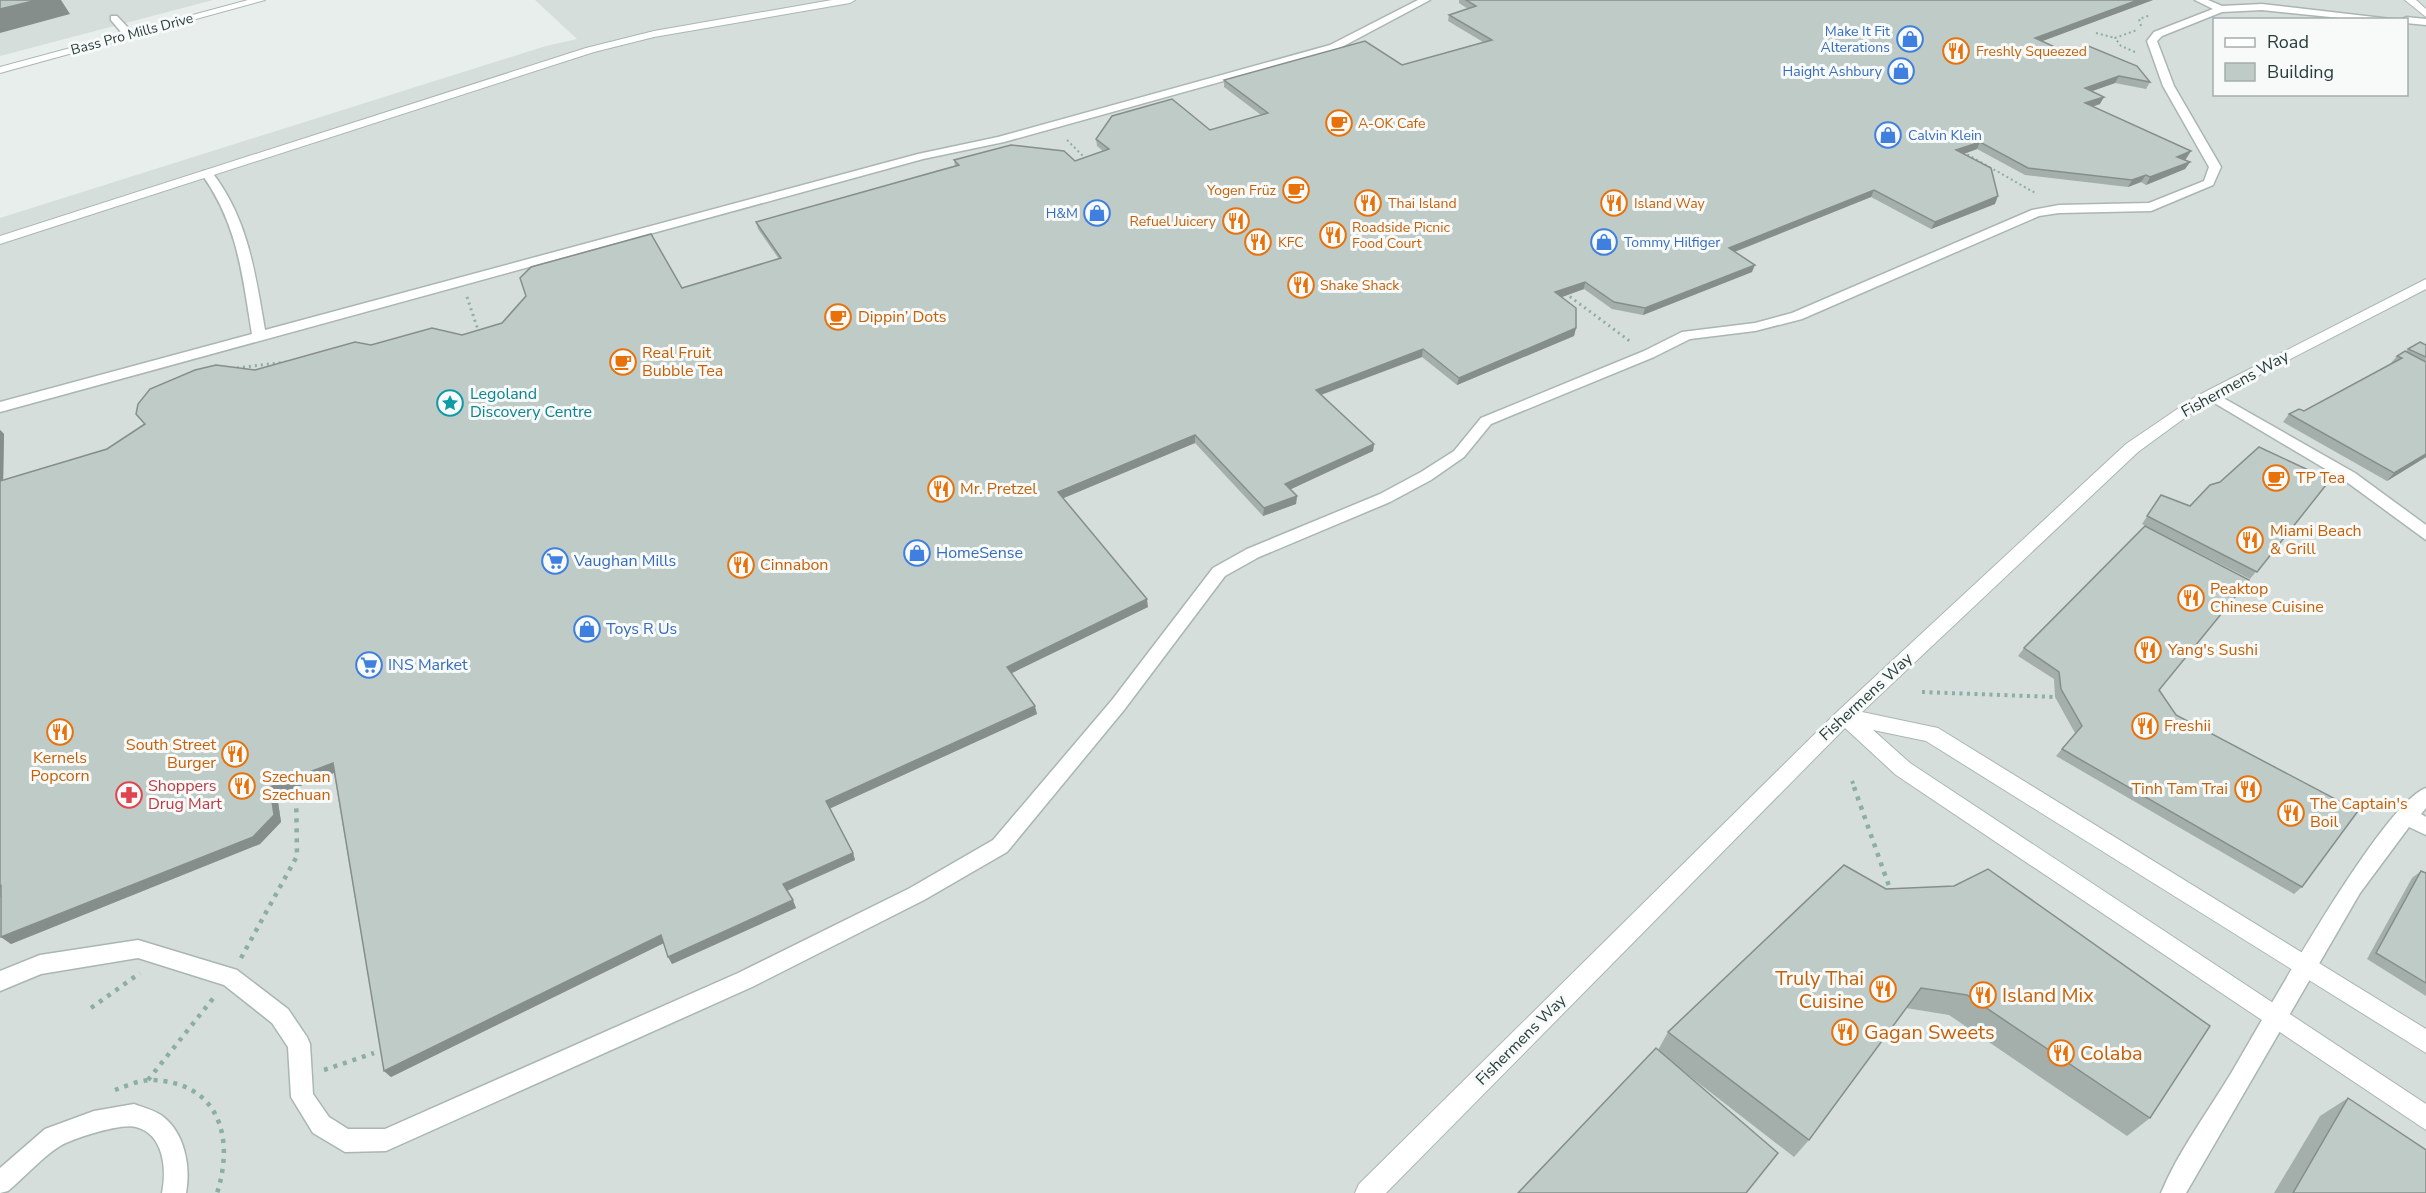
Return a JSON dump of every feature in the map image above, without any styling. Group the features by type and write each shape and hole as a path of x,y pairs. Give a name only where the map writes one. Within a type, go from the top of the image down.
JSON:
{"street":[{"name":"Bass Pro Mills Drive","path":"2,71 260,0"},
{"path":"0,240 590,50 654,34 850,0"},
{"path":"2410,0 2426,14"},
{"name":"Fishermens Way","path":"1368,1193 1845,716 2132,448 2211,395 2426,283"},
{"path":"1845,716 1931,734 2426,1042"},
{"path":"1845,716 1902,769 2278,1017 2426,1118"}],"lane":[{"path":"0,407 922,156 1000,140 1334,47 1425,0"},
{"path":"2200,0 2221,9"},
{"path":"0,981 40,965 138,949 230,977 280,1016 299,1044 302,1097 321,1125 345,1141 386,1140 745,980 917,894 1000,846 1118,705 1219,572 1253,553 1385,498 1426,476 1459,454 1486,422 1649,354 1687,334 1755,327 1797,316 2036,213 2059,209 2151,207 2209,183 2215,167 2177,101 2152,51 2152,41 2158,34 2221,9 2262,7 2375,18"},
{"path":"114,18 129,35"},
{"path":"2408,20 2426,22"},
{"path":"207,173 220,188 237,225 259,336"},
{"path":"2211,395 2367,486 2396,507 2426,534"},
{"path":"2173,1193 2353,887 2407,815 2426,796"},
{"path":"2407,815 2426,827"},
{"path":"0,1183 53,1137 94,1122 134,1115 153,1123 169,1142 178,1172 174,1193"}],"path":[{"path":"2096,33 2115,38"},
{"path":"1052,125 1090,163"},
{"path":"1956,148 2020,182 2059,209"},
{"path":"462,281 480,338"},
{"path":"1559,289 1649,354"},
{"path":"235,369 294,361"},
{"path":"1922,692 2055,697"},
{"path":"148,1080 230,977 297,855 295,776"},
{"path":"1852,781 1890,889"},
{"path":"91,1008 163,957"},
{"path":"301,1077 374,1053"}],"shaded area":[{"path":"0,0 213,0 0,56"},
{"path":"535,0 2426,0 2426,1193 0,1193 0,218 546,46 577,39"}],"building":[{"path":"0,0 37,0 0,9"},
{"name":"Vaughan Mills","path":"1466,0 2138,0 2035,38 2070,54 2071,51 2086,45 2137,66 2150,82 2119,76 2085,88 2104,97 2085,103 2191,151 2177,157 2190,162 2150,177 2146,175 2132,180 2028,168 1980,142 1956,150 1991,168 1998,196 1935,222 1874,190 1729,248 1755,265 1645,308 1614,302 1585,282 1555,292 1576,308 1576,328 1459,378 1423,349 1316,390 1374,444 1285,484 1297,496 1264,508 1195,435 1058,492 1147,599 1007,667 1035,706 826,801 853,853 783,884 793,900 668,957 661,935 384,1071 333,763 270,787 274,815 253,837 1,937 0,481 107,449 145,424 136,414 138,404 150,389 195,370 216,365 255,370 355,342 371,345 432,328 462,335 502,323 526,296 520,278 531,267 651,234 682,288 781,258 756,222 959,165 954,160 1011,145 1064,151 1075,161 1109,149 1096,139 1112,116 1172,99 1210,130 1268,113 1224,80 1365,41 1402,65 1492,40 1449,15 1476,6"},
{"path":"2420,342 2426,345 2426,357 2408,349"},
{"path":"2405,351 2426,362 2426,454 2394,473 2289,414 2299,409 2304,411 2402,358 2397,356"},
{"path":"2259,447 2330,480 2257,572 2147,516 2161,495 2190,506 2210,485 2220,482"},
{"path":"2145,526 2249,580 2159,690 2176,715 2358,811 2302,887 2062,749 2082,726 2061,689 2059,672 2024,648"},
{"path":"1844,865 1886,889 1954,886 1988,869 2210,1026 2150,1118 1967,995 1921,988 1809,1140 1668,1032"},
{"path":"2421,871 2426,873 2426,983 2376,953"},
{"path":"1656,1048 1778,1153 1746,1193 1518,1193"},
{"path":"2348,1098 2426,1150 2426,1193 2293,1193"}],"place":[{"name":"Make It Fit Alterations","path":"1910,39"},
{"name":"Freshly Squeezed","path":"1956,51"},
{"name":"Haight Ashbury","path":"1901,71"},
{"name":"A-OK Cafe","path":"1339,123"},
{"name":"Calvin Klein","path":"1888,135"},
{"name":"Yogen Früz","path":"1296,190"},
{"name":"Thai Island","path":"1368,203"},
{"name":"Island Way","path":"1614,203"},
{"name":"H&M","path":"1097,213"},
{"name":"Refuel Juicery","path":"1236,221"},
{"name":"Roadside Picnic Food Court","path":"1333,235"},
{"name":"KFC","path":"1258,242"},
{"name":"Tommy Hilfiger","path":"1604,242"},
{"name":"Shake Shack","path":"1301,285"},
{"name":"Dippin’ Dots","path":"838,317"},
{"name":"Real Fruit Bubble Tea","path":"623,362"},
{"name":"Legoland Discovery Centre","path":"450,403"},
{"name":"TP Tea","path":"2276,478"},
{"name":"Mr. Pretzel","path":"941,489"},
{"name":"Miami Beach & Grill","path":"2250,540"},
{"name":"HomeSense","path":"917,553"},
{"name":"Vaughan Mills","path":"555,561"},
{"name":"Cinnabon","path":"741,565"},
{"name":"Peaktop Chinese Cuisine","path":"2191,598"},
{"name":"Toys R Us","path":"587,629"},
{"name":"Yang's Sushi","path":"2148,650"},
{"name":"INS Market","path":"369,665"},
{"name":"Freshii","path":"2145,726"},
{"name":"Kernels Popcorn","path":"60,732"},
{"name":"South Street Burger","path":"235,754"},
{"name":"Szechuan Szechuan","path":"242,786"},
{"name":"Tinh Tam Trai","path":"2248,789"},
{"name":"Shoppers Drug Mart","path":"129,795"},
{"name":"The Captain's Boil","path":"2291,813"},
{"name":"Truly Thai Cuisine","path":"1883,989"},
{"name":"Island Mix","path":"1983,995"},
{"name":"Gagan Sweets","path":"1845,1032"},
{"name":"Colaba","path":"2061,1053"}]}
